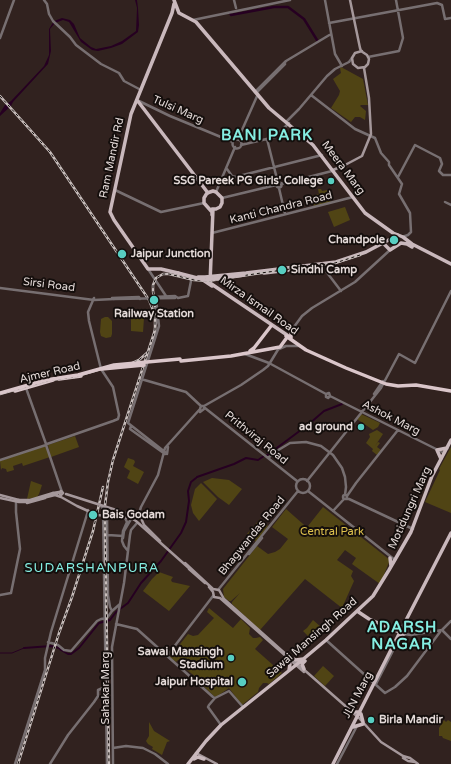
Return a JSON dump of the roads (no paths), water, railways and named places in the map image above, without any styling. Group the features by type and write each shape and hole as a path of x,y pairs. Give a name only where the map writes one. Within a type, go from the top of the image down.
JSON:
{"highway":[{"path":"0,393 52,380 76,377 101,369 243,353 253,350 274,327"},
{"name":"Mirza Ismail Road","path":"287,336 300,347 383,383 398,386 416,385 451,391"},
{"path":"181,360 278,348 287,336"},
{"name":"Ajmer Road","path":"0,393 46,379 63,378 101,368 140,364"}],"main road":[{"path":"350,0 359,48 360,51 368,57 368,64 363,69"},
{"name":"Ram Mandir Rd","path":"149,267 111,215 129,123 134,107 138,101 141,90 175,10 174,1"},
{"path":"175,10 181,15"},
{"name":"Meera Marg","path":"175,10 175,13 194,20"},
{"name":"Meera Marg","path":"175,10 194,20 257,92 269,108 310,140 365,213 393,233 401,236 412,244 451,265"},
{"path":"360,51 355,53 352,58 353,65 363,69"},
{"path":"333,170 362,156 371,136 369,99 363,69"},
{"path":"138,101 208,193"},
{"path":"208,208 213,210 221,205 222,198 216,192 213,191 208,193 204,198 204,203 208,208 212,213 210,280"},
{"path":"114,198 112,214 143,262 149,267 202,278 287,270 322,265 349,260 367,254 392,239 401,236 403,240 402,243"},
{"path":"210,280 213,210"},
{"path":"392,239 393,233"},
{"path":"383,244 390,250 402,243"},
{"path":"402,243 451,265"},
{"path":"210,280 215,276 322,265"},
{"path":"162,269 191,277 210,280 245,274"},
{"path":"210,272 215,276"},
{"name":"Mirza Ismail Road","path":"191,277 210,280 212,285 287,336"},
{"path":"413,528 432,476 451,441"},
{"name":"Motidungri Marg","path":"327,641 373,598 413,528 433,477 451,441"},
{"path":"441,459 437,450 447,448"},
{"path":"0,497 26,500 56,493 92,513 134,518 167,548"},
{"path":"0,497 20,501 38,499 52,494 62,494 138,520 203,582 217,593"},
{"path":"15,500 26,500 62,494 77,506 96,516 134,519 203,582"},
{"path":"0,497 23,502 62,494 138,520"},
{"path":"354,617 357,615 363,616 400,634 451,533"},
{"path":"417,600 451,537"},
{"path":"171,552 363,723 381,742 417,764"},
{"path":"390,558 391,567"},
{"name":"Sawai Mansingh Road","path":"189,764 199,755 221,725 288,671 298,665 359,612 372,596 395,561"},
{"path":"363,608 363,616"},
{"path":"359,612 363,616"},
{"name":"JLN Marg","path":"376,685 400,634"},
{"name":"JLN Marg","path":"334,764 350,730 376,685 400,634"},
{"path":"288,657 298,660 306,658"},
{"path":"288,657 290,664 288,671"},
{"path":"304,669 302,664 306,658"},
{"path":"298,665 357,718"},
{"path":"194,759 198,757 203,747 224,724 298,665"},
{"path":"352,712 361,713 363,723"},
{"name":"JLN Marg","path":"334,764 355,726 357,718"},
{"path":"355,726 363,723"},
{"path":"189,764 199,755"},
{"path":"199,755 216,764"}],"street":[{"path":"0,38 14,0"},
{"path":"44,0 47,4 50,18 70,37 76,45 101,64 119,73 124,81 141,90"},
{"path":"234,0 236,10"},
{"path":"194,20 282,0"},
{"path":"236,10 290,0"},
{"path":"325,0 335,54 342,66"},
{"path":"368,57 399,51 403,38 396,0"},
{"path":"329,23 432,4 441,4 445,19 451,18"},
{"path":"216,192 235,147 233,142 234,140 238,139 257,92 288,60 331,34"},
{"path":"235,147 238,148 241,145 277,136 292,116 332,71 342,66 352,58"},
{"path":"348,62 353,65"},
{"path":"310,95 355,129 375,138 381,153 389,162 389,165 402,184 399,194 411,216 411,232 408,235 401,236"},
{"name":"Tulsi Marg","path":"138,101 233,142"},
{"path":"238,139 241,142 241,145"},
{"path":"267,139 278,184 276,187 279,188 285,214"},
{"path":"398,178 415,145 440,158 442,164 439,171 443,175 451,175"},
{"name":"Meera Marg","path":"227,169 234,177 322,155"},
{"path":"222,198 333,170"},
{"path":"116,190 162,212 204,203"},
{"name":"Kanti Chandra Road","path":"212,233 353,197"},
{"path":"445,202 451,205"},
{"path":"287,336 297,321 309,310 341,291 390,250"},
{"path":"322,265 341,291"},
{"path":"149,267 165,297"},
{"path":"113,298 188,296 191,277"},
{"path":"165,453 131,427 128,421 159,326 154,296 177,297 188,295 191,277"},
{"name":"Sirsi Road","path":"0,288 95,299 113,298"},
{"path":"307,481 383,383 399,354 415,362 451,291"},
{"path":"139,297 140,300 113,298 139,297"},
{"path":"0,460 118,419 119,415 113,387 101,368 89,316 95,299"},
{"path":"121,604 131,530 138,520 140,508 158,475 167,447 203,408 240,385 269,364 278,348 300,347"},
{"path":"243,353 269,364"},
{"path":"148,359 157,360 180,357 181,360"},
{"name":"Ashok Marg","path":"269,364 326,394 329,393 330,396 445,454"},
{"name":"Prithviraj Road","path":"141,380 186,392 203,408 297,482"},
{"path":"15,764 45,670 44,666 48,643 89,511 69,501 62,494 26,386"},
{"path":"131,427 165,453"},
{"path":"333,511 346,497 348,491 398,430"},
{"path":"268,458 281,448 296,442 317,444 330,452 338,461 346,477 348,491"},
{"path":"159,448 167,447"},
{"path":"48,643 58,645 64,650 71,651 97,621 107,618 112,611 121,604 126,582 132,531 161,472 165,453"},
{"path":"303,479 307,481 310,487 308,491 303,494 298,492 296,488 297,482 303,479"},
{"path":"308,491 395,561"},
{"name":"Bhagwandas Road","path":"167,656 298,492"},
{"path":"346,497 413,528"},
{"path":"0,594 10,593 20,549 15,500"},
{"path":"103,508 102,543 107,764"},
{"path":"112,611 108,596 107,515 138,520"},
{"path":"125,518 128,522"},
{"path":"128,551 122,542 128,522 131,519"},
{"path":"108,535 123,536"},
{"name":"Sahakar Marg","path":"114,764 112,684 113,650 121,604"},
{"path":"327,641 385,693 408,676 441,631 451,621"},
{"path":"117,624 136,629 214,698"},
{"path":"400,634 411,635 441,631 451,639"},
{"path":"50,764 68,735 98,696 98,690 105,685 112,684"},
{"path":"221,725 208,707 214,698 229,691 243,707"},
{"path":"114,748 138,748 153,754 168,764"}],"waterway":[{"path":"230,13 231,15 274,7 288,7 304,19 317,40"},
{"path":"266,456 324,411 342,404"},
{"path":"197,477 234,464 246,458 258,460 264,456"},
{"path":"24,648 51,646 71,654 79,648 99,623 110,620 116,612 128,603 141,583 161,561 181,533 186,522 189,501 188,491 191,482 196,478"},
{"path":"0,653 12,653 24,648"}],"railway":[{"path":"0,96 50,152 149,300 155,315 155,330 113,460 105,505 109,764"},
{"path":"155,306 153,285 156,278 163,274 208,281 335,263 360,255"},
{"path":"0,394 50,380 74,377 101,369 128,365 139,360 148,352"},
{"path":"18,764 93,531 103,487"}],"place":[{"name":"SSG Pareek PG Girls' College","path":"331,181"},
{"name":"Chandpole","path":"394,240"},
{"name":"Jaipur Junction","path":"122,254"},
{"name":"Sindhi Camp","path":"282,270"},
{"name":"Railway Station","path":"154,300"},
{"name":"ad ground","path":"361,427"},
{"name":"Bais Godam","path":"93,515"},
{"name":"Sawai Mansingh Stadium","path":"231,658"},
{"name":"Jaipur Hospital","path":"242,682"},
{"name":"Birla Mandir","path":"371,720"}],"district":[{"name":"BANI PARK","path":"267,136"},
{"name":"SUDARSHANPURA","path":"92,569"},
{"name":"ADARSH NAGAR","path":"402,636"}],"park label":[{"name":"Central Park","path":"332,532"}]}
